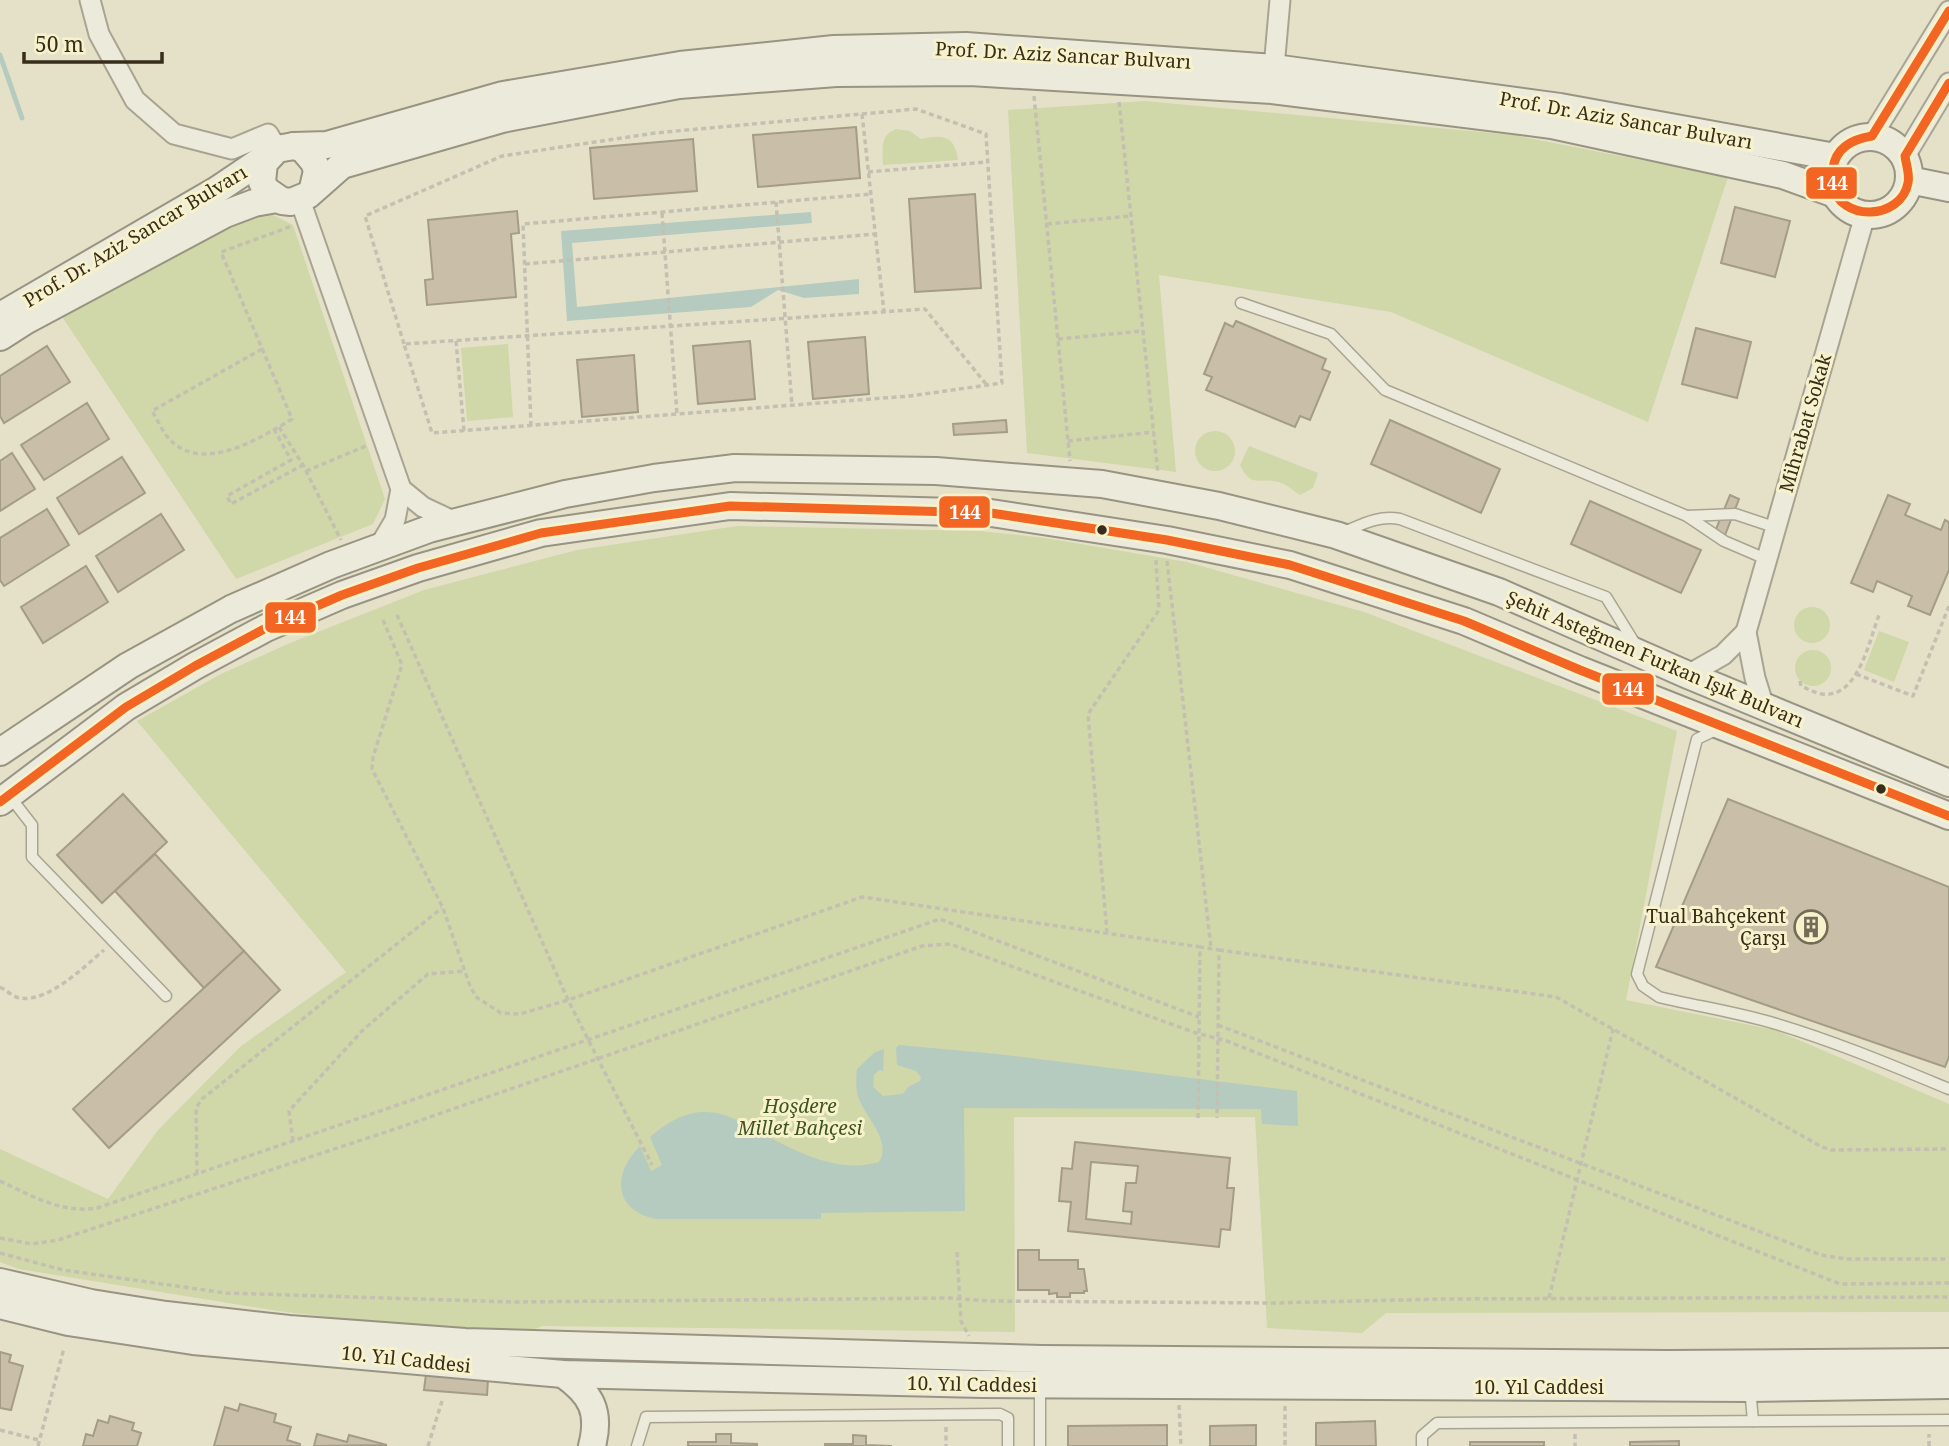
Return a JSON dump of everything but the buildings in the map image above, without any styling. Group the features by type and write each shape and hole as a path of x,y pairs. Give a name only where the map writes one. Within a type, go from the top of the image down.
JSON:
{"street":[{"path":"90,0 99,34 135,100 174,134 232,149 268,134 280,150"},
{"path":"1273,79 1280,0"},
{"path":"1872,136 1949,10"},
{"name":"Prof. Dr. Aziz Sancar Bulvarı","path":"0,316 217,190 280,150 327,145 503,95 680,65 834,49 966,46 1560,107 1835,157"},
{"name":"Prof. Dr. Aziz Sancar Bulvarı","path":"0,337 225,214 254,203 300,202 342,165 502,119 679,85 836,73 970,72 1117,81 1273,79 1552,125 1783,175 1835,194 1843,204 1865,215"},
{"path":"1865,215 1889,210 1906,192 1907,168 1949,83"},
{"path":"1835,194 1831,182 1835,157 1851,141 1872,136 1885,139 1896,146 1907,168 1949,188"},
{"path":"300,202 266,190 262,181 264,163 280,150 303,149 314,162 317,171 300,202 401,489 423,508 455,522"},
{"name":"Mihrabat Sokak","path":"1746,632 1865,215"},
{"name":"Şehit Asteğmen Furkan Işık Bulvarı","path":"0,752 128,666 231,609 331,565 429,528 565,494 735,468 936,471 1102,484 1219,506 1336,535 1499,592 1643,656 1949,783"},
{"path":"379,547 395,520 401,489"},
{"name":"Şehit Asteğmen Furkan Işık Bulvarı","path":"4,798 126,707 266,628 342,595 418,568 541,533 730,506 991,513 1167,551 1290,565 1464,621 1580,670 1949,816"},
{"path":"1724,726 1753,701 1755,678 1746,632"},
{"path":"1688,675 1723,655 1746,632"},
{"name":"10. Yıl Caddesi","path":"0,1282 90,1303 289,1329 465,1342 978,1356 1041,1372 1179,1385 1667,1364 1949,1362"},
{"name":"10. Yıl Caddesi","path":"0,1305 68,1322 193,1341 563,1374 624,1376 1041,1372 1273,1382 1750,1388 1949,1385"},
{"path":"563,1374 580,1387 595,1411 593,1441"},
{"path":"593,1441 624,1376"}],"lane":[{"path":"1241,303 1331,334 1385,390 1687,516 1724,541 1766,559"},
{"path":"1687,516 1735,514 1774,527"},
{"path":"1336,535 1375,519 1400,519 1606,597 1643,656"},
{"path":"1724,726 1697,739 1637,974 1643,986 1658,997 1771,1022 1853,1050 1949,1089"},
{"path":"4,798 32,825 32,857 166,996"},
{"path":"1040,1446 1041,1372"},
{"path":"1750,1388 1753,1421"},
{"path":"637,1446 646,1417 1000,1414 1008,1418 1008,1446"},
{"path":"1422,1446 1422,1436 1437,1423 1949,1420"}],"path":[{"path":"1032,76 1070,461 1058,461"},
{"path":"1117,81 1158,476 1146,474"},
{"path":"916,109 986,134 1002,383 909,396 432,433 365,216 502,156 655,133 862,114 916,109"},
{"path":"862,114 884,312"},
{"path":"868,172 988,162"},
{"path":"531,426 523,224 871,194"},
{"path":"262,349 152,411 167,437 184,449 208,455 230,451 292,419 221,252 300,202"},
{"path":"776,202 792,405"},
{"path":"662,213 677,414"},
{"path":"1047,224 1131,216"},
{"path":"524,264 875,234"},
{"path":"404,344 925,309 986,384"},
{"path":"1058,340 1143,331"},
{"path":"456,341 464,431"},
{"path":"279,427 303,465 343,542 334,546"},
{"path":"274,429 291,460 227,496 231,504 303,465"},
{"path":"1068,441 1154,432"},
{"path":"306,471 383,439"},
{"path":"1107,933 1088,714 1159,610 1155,559 1167,551 1211,948"},
{"path":"1857,674 1913,696 1949,606"},
{"path":"397,615 568,1000 652,1166"},
{"path":"1800,681 1801,686 1821,694 1830,694 1846,688 1857,674 1879,615"},
{"path":"383,620 402,665 373,757 372,769 443,908 476,997 501,1013 520,1014 568,1000 862,897 1556,997 1822,1147 1831,1150 1949,1149"},
{"path":"1943,620 1949,622"},
{"path":"197,1174 196,1108 202,1099 443,908"},
{"path":"0,1181 52,1204 83,1210 97,1208 940,919 1199,1017"},
{"path":"0,987 20,998 41,995 70,979 114,942"},
{"path":"0,1238 32,1244 58,1240 401,1127 936,943 950,944 1218,1039 1840,1283 1949,1283"},
{"path":"1198,1118 1200,947"},
{"path":"1217,1118 1219,950"},
{"path":"293,1141 289,1111 363,1030 428,974 465,971"},
{"path":"1218,1026 1821,1255 1846,1259 1949,1259"},
{"path":"1549,1298 1614,1029"},
{"path":"957,1252 961,1321 978,1356"},
{"path":"0,1253 63,1269 226,1293 513,1302 959,1299 1275,1303 1549,1298 1949,1297"},
{"path":"37,1446 64,1348"},
{"path":"1273,1382 1285,1446"},
{"path":"1179,1385 1181,1446"},
{"path":"428,1446 442,1401"},
{"path":"0,1430 39,1440"}],"green space":[{"path":"1145,101 1513,135 1728,177 1648,422 1391,312 1159,275 1176,472 1027,453 1008,110"},
{"path":"896,129 910,131 921,139 942,137 951,141 958,160 883,165 884,139"},
{"path":"263,210 293,225 385,499 373,524 236,579 61,315"},
{"path":"508,344 513,417 467,421 461,348"},
{"path":"1215,431 1229,437 1235,451 1229,465 1215,471 1201,465 1195,451 1201,437"},
{"path":"1249,446 1318,473 1313,488 1300,495 1279,482 1252,480 1240,465"},
{"name":"Hoşdere Millet Bahçesi","path":"737,526 981,531 1045,538 1187,562 1364,612 1677,731 1626,1000 1775,1030 1949,1104 1949,1312 1386,1313 1362,1333 1267,1328 1255,1117 1014,1117 1015,1332 542,1326 513,1339 278,1311 19,1269 0,1262 0,1149 108,1199 158,1130 241,1046 346,972 137,721 219,675 290,643 424,590 577,550"},
{"path":"1812,607 1825,612 1830,625 1825,638 1812,643 1799,638 1794,625 1799,612"},
{"path":"1879,631 1909,642 1894,682 1864,670"},
{"path":"1813,650 1826,655 1831,668 1826,681 1813,686 1800,681 1795,668 1800,655"}],"shaded area":[{"path":"811,212 812,223 572,243 577,307 859,279 859,294 804,298 778,290 751,307 567,321 561,231"},
{"path":"899,1045 997,1054 1297,1091 1298,1126 1262,1124 1261,1109 964,1108 965,1211 821,1213 821,1219 656,1219 631,1208 625,1199 621,1190 621,1179 631,1157 640,1146 651,1171 662,1165 650,1137 674,1120 688,1114 710,1112 726,1116 803,1154 833,1163 864,1165 879,1162 882,1153 880,1136 857,1093 857,1069 874,1053 884,1049 883,1071 879,1070 874,1075 873,1087 883,1096 903,1094 908,1087 920,1081 921,1077 916,1071 897,1065 896,1048"}],"waterway":[{"path":"0,55 22,118"}],"transit line":[{"name":"144","path":"1949,11 1872,136 1846,145 1838,155 1833,168 1832,184 1837,197 1858,211 1870,212 1883,210 1903,195 1908,183 1905,156 1949,83"},
{"name":"144","path":"0,802 126,707 266,628 342,595 418,568 541,533 730,506 991,513 1167,540 1290,565 1464,621 1580,670 1949,816"}],"place":[{"name":"Tual Bahçekent Çarşı","path":"1811,927"}]}
